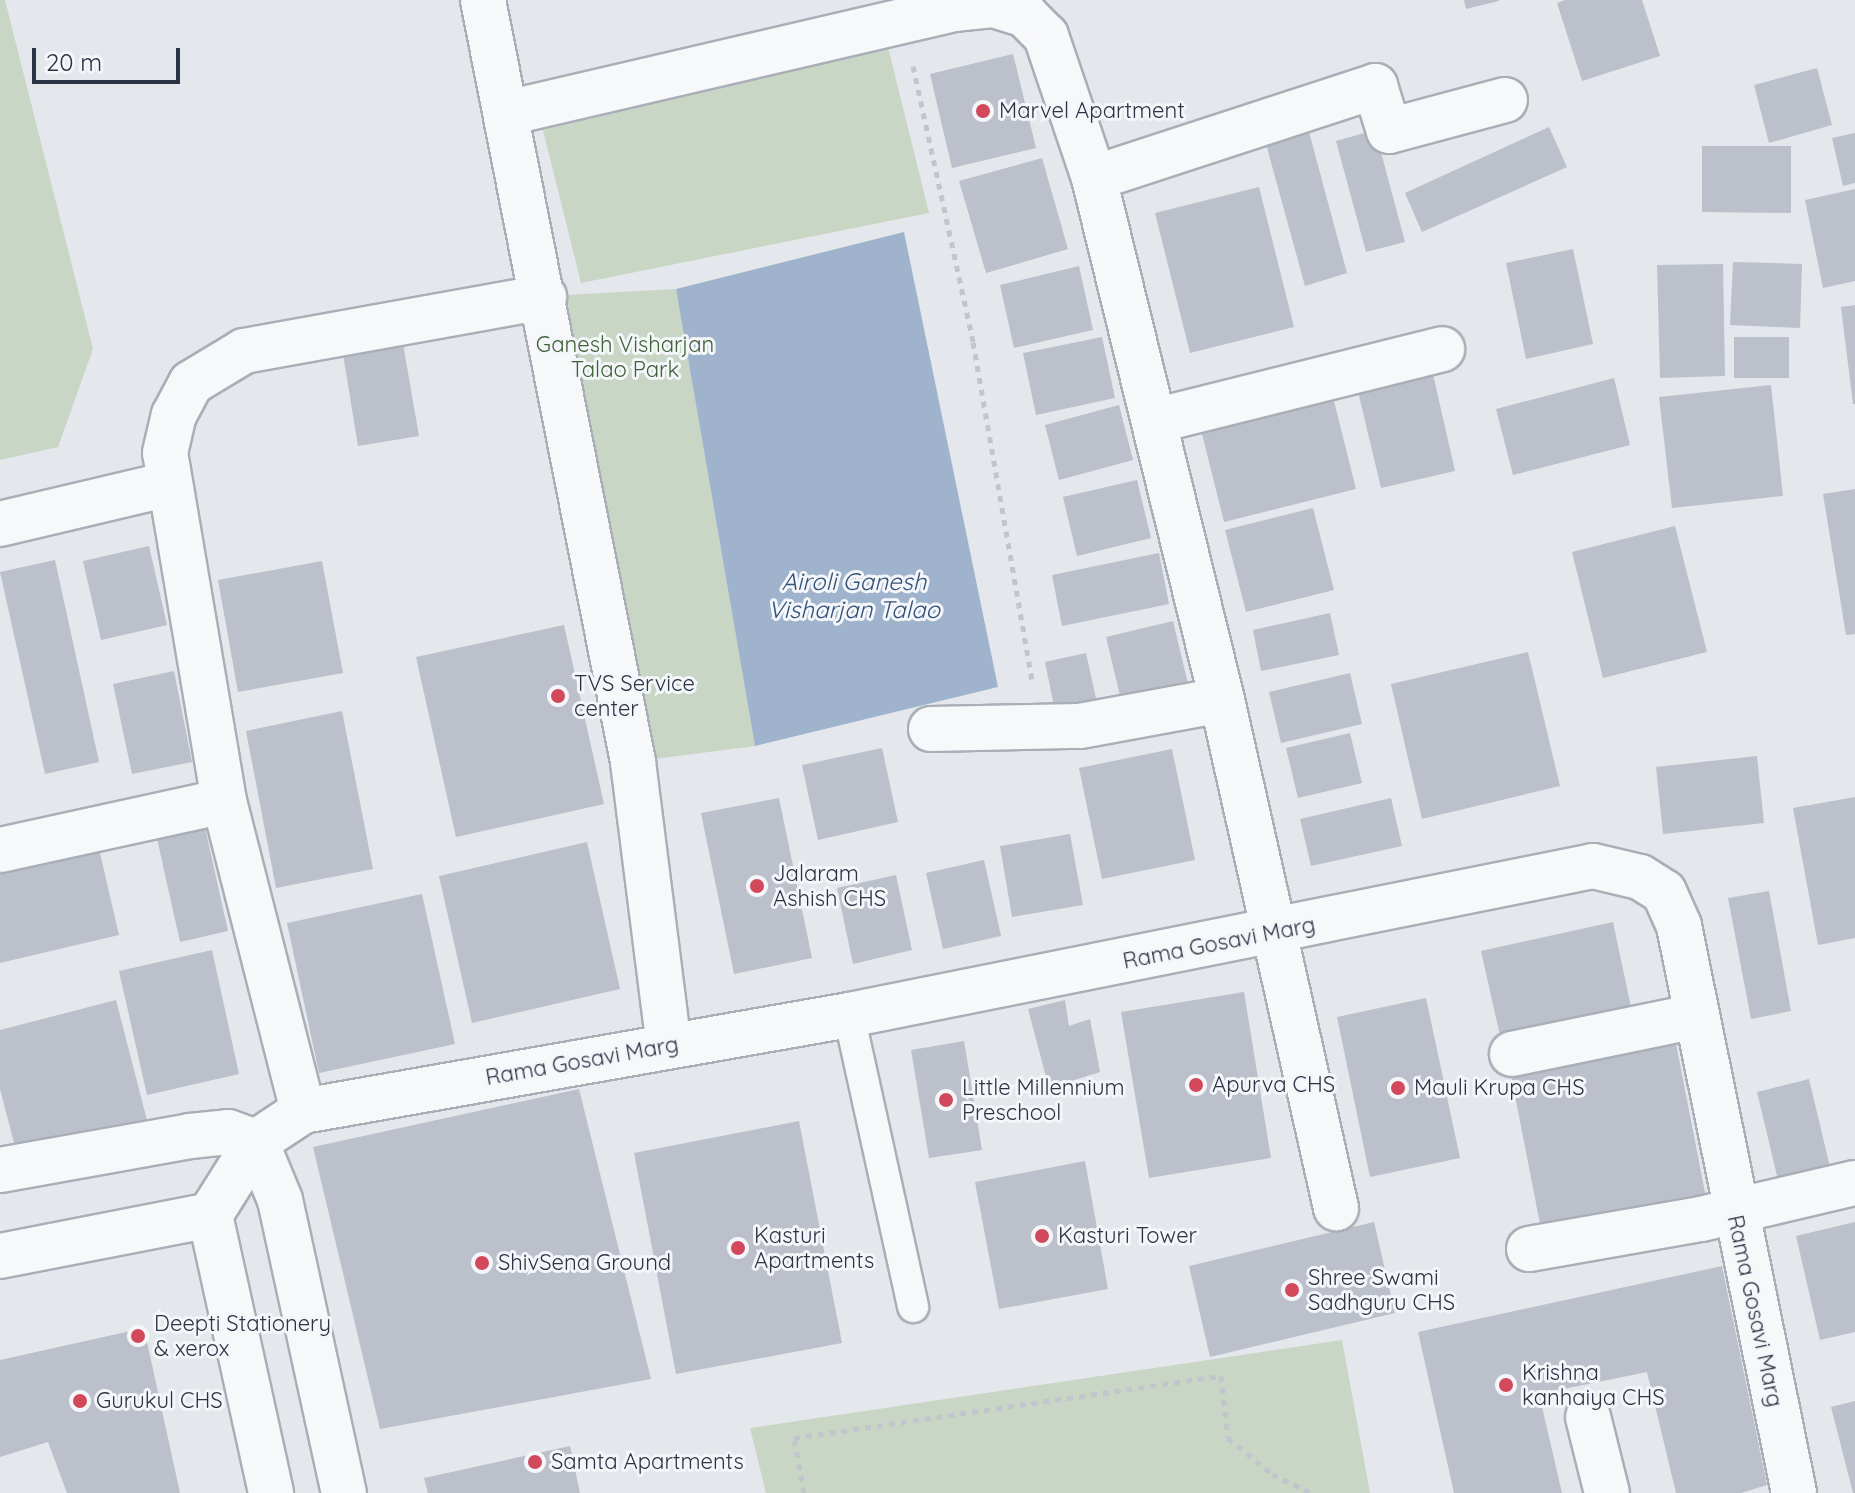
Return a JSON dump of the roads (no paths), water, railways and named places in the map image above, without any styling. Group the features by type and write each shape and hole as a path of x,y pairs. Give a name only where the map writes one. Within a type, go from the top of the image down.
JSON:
{"street":[{"path":"483,0 544,297 633,762 669,1045"},
{"path":"507,113 903,21 993,5 1025,15 1046,36 1060,64 1094,178 1222,700 1336,1208"},
{"path":"1094,178 1375,86 1389,131 1505,100"},
{"path":"303,1111 224,801 169,484 165,453 174,415 191,383 244,351 544,297"},
{"path":"1154,421 1442,349"},
{"path":"0,524 169,484"},
{"path":"931,729 1080,726 1222,700"},
{"path":"0,850 224,801"},
{"name":"Rama Gosavi Marg","path":"210,1215 256,1142 303,1111 849,1015 1273,933 1593,866 1640,877 1664,892 1679,926 1734,1211 1794,1493"},
{"path":"1512,1054 1697,1016"},
{"path":"0,1170 190,1136 228,1132 256,1142 280,1200 344,1493"},
{"path":"1529,1249 1734,1211 1855,1183"},
{"path":"0,1256 210,1215 271,1493"},
{"path":"1588,1417 1607,1493"}],"lane":[{"path":"849,1015 913,1307"}],"water":[{"name":"Airoli Ganesh Visharjan Talao","path":"904,232 998,687 755,746 676,289"}],"place":[{"name":"Marvel Apartment","path":"983,111"},
{"name":"TVS Service center","path":"558,696"},
{"name":"Jalaram Ashish CHS","path":"757,886"},
{"name":"Apurva CHS","path":"1196,1085"},
{"name":"Mauli Krupa CHS","path":"1398,1088"},
{"name":"Little Millennium Preschool","path":"946,1100"},
{"name":"Kasturi Tower","path":"1042,1236"},
{"name":"Kasturi Apartments","path":"738,1248"},
{"name":"ShivSena Ground","path":"482,1263"},
{"name":"Shree Swami Sadhguru CHS","path":"1292,1290"},
{"name":"Deepti Stationery & xerox","path":"138,1336"},
{"name":"Krishna kanhaiya CHS","path":"1506,1385"},
{"name":"Gurukul CHS","path":"80,1401"},
{"name":"Samta Apartments","path":"535,1462"}],"park label":[{"name":"Ganesh Visharjan Talao Park","path":"625,356"}]}
